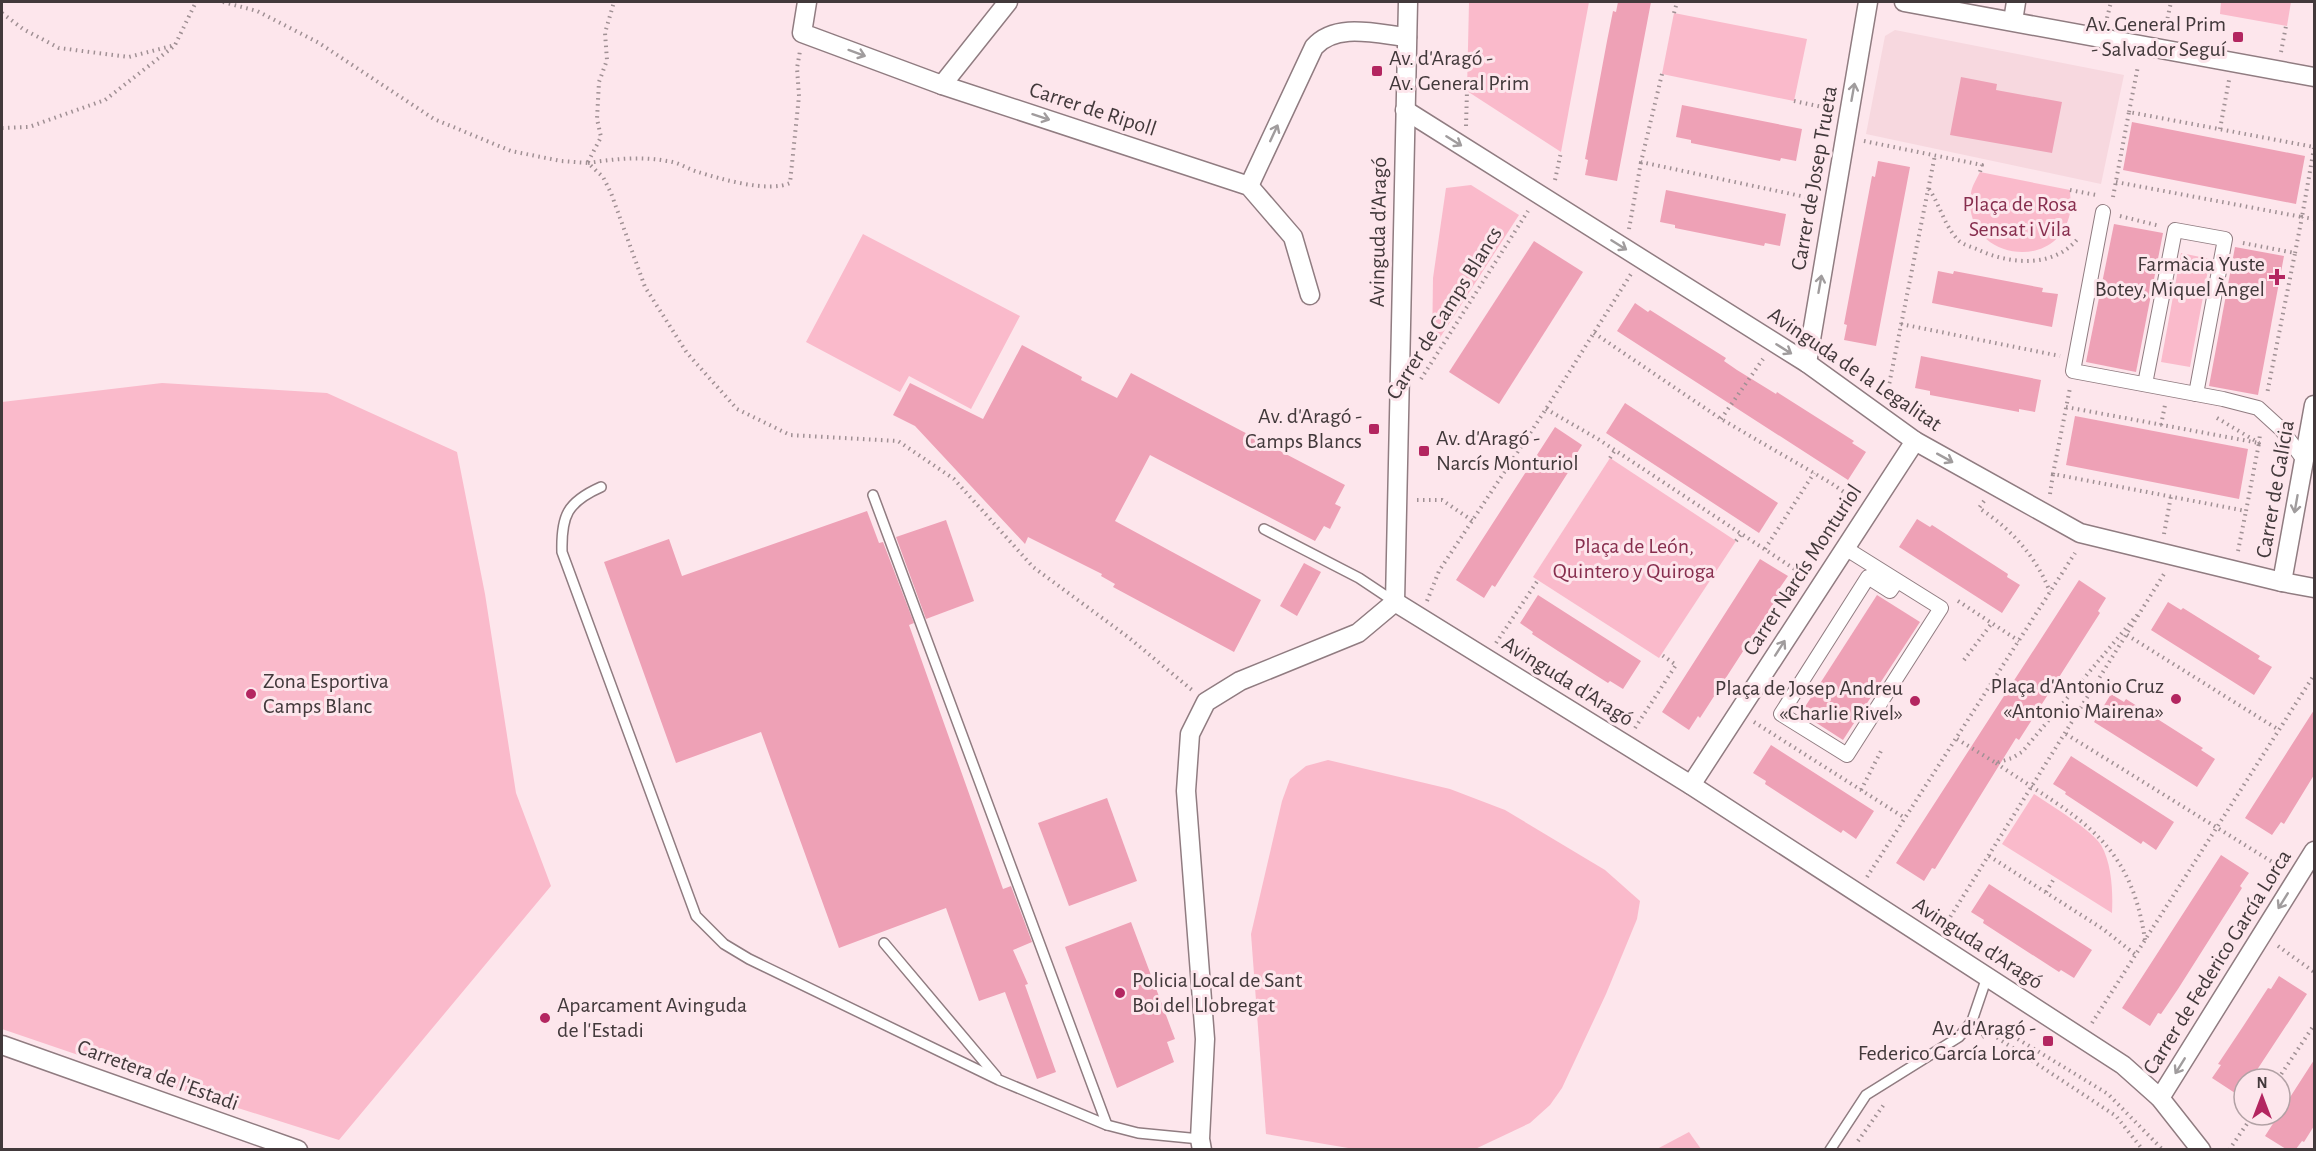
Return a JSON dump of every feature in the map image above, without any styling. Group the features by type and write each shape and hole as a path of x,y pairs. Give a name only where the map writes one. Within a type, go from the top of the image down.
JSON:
{"street":[{"path":"802,33 807,2"},
{"path":"942,85 1008,2"},
{"name":"Avinguda d'Aragó","path":"1408,2 1395,602 1691,785 2123,1065 2160,1098 2201,1149"},
{"name":"Carrer de Josep Trueta","path":"1807,363 1868,2"},
{"path":"1904,2 2314,77"},
{"path":"2013,21 2016,2"},
{"path":"1310,295 1293,237 1249,186 1314,47 1320,40 1333,33 1355,32 1407,37"},
{"name":"Carrer de Ripoll","path":"802,33 942,85 1249,186"},
{"name":"Avinguda de la Legalitat","path":"1404,110 1807,363 1915,441 2080,533 2314,588"},
{"path":"2098,209 2073,371 2258,408 2281,429 2304,460"},
{"path":"2145,384 2175,230 2225,239 2196,394"},
{"name":"Carrer de Galícia","path":"2282,582 2314,405"},
{"name":"Carrer Narcís Monturiol","path":"1691,785 1915,441"},
{"path":"1845,548 1941,608 1847,756 1781,714 1868,577 1890,591 1897,581"},
{"path":"1201,1144 1205,1038 1186,791 1190,734 1206,702 1240,681 1358,633 1395,602"},
{"name":"Carrer de Federico García Lorca","path":"2160,1098 2314,851"},
{"name":"Carretera de l'Estadi","path":"2,1045 298,1149"}],"lane":[{"path":"601,487 576,500 566,514 562,532 562,552 696,916 724,944 749,959 999,1080 1107,1125 1201,1144"},
{"path":"873,495 1107,1125"},
{"path":"1264,529 1359,578 1395,602"},
{"path":"884,943 999,1080"},
{"path":"1830,1149 1866,1095 1959,1037 1972,1021 1988,977"}],"path":[{"path":"2,128 29,128 105,100 175,45 196,2"},
{"path":"222,2 256,10 320,42 434,119 511,151 561,161 588,163 626,158 669,161 696,172 751,185 781,187 790,183 799,96 797,68 802,33"},
{"path":"588,163 601,137 597,119 599,82 606,60 605,33 614,2"},
{"path":"1674,13 1677,2"},
{"path":"2171,2 2152,46 2129,112 2116,182 2314,219"},
{"path":"2,13 23,29 59,48 129,57 175,45"},
{"path":"2220,129 2233,62"},
{"path":"1625,248 1641,162 1662,74"},
{"path":"1465,148 1467,91"},
{"path":"1794,101 1849,113"},
{"path":"2129,112 2314,147 2263,413"},
{"path":"1845,137 1982,165 1980,172"},
{"path":"1551,202 1561,152"},
{"path":"1883,417 1935,155"},
{"path":"1641,162 1834,203"},
{"path":"588,163 603,177 611,193 645,287 687,353 737,409 790,435 898,441 954,480 1033,567 1128,637 1206,702"},
{"path":"1928,188 1936,198 1945,221 1959,242 1989,255 2023,262 2048,260 2072,248 2082,233"},
{"path":"2070,190 2094,195 2098,209 2175,230"},
{"name":"Carrer de Camps Blancs","path":"1417,386 1530,208"},
{"path":"2225,239 2295,253"},
{"path":"1420,618 1439,572 1632,273"},
{"path":"1901,324 2035,351"},
{"path":"1594,333 1721,419 1831,483 1849,496"},
{"path":"1721,419 1762,360"},
{"path":"2235,571 2259,443 2066,407 2053,474 2246,511"},
{"path":"1546,409 1598,439 1803,574"},
{"path":"1610,458 1615,450"},
{"path":"1765,549 1814,473"},
{"path":"1934,943 2147,603 2168,555 2171,496"},
{"path":"1427,500 1442,500 1473,521"},
{"path":"1979,508 1996,519 2026,549 2042,572 2050,592"},
{"path":"1736,541 1742,533"},
{"path":"1857,893 2073,555"},
{"path":"1486,659 1538,580"},
{"path":"1996,763 2012,758 2030,745 2147,603"},
{"path":"1964,660 1992,623 2019,641"},
{"path":"2127,635 2280,730"},
{"path":"1624,744 1676,665 1662,655"},
{"path":"2082,1038 2314,675"},
{"path":"1738,712 1905,818"},
{"path":"2066,734 2298,877"},
{"path":"1957,739 2083,822 2100,837 2115,855 2136,900 2145,941"},
{"path":"1861,790 1881,751"},
{"path":"1989,856 2103,929 2136,955"},
{"path":"2046,892 2055,877"},
{"path":"2262,935 2314,972"},
{"path":"1972,1021 2116,1116 2143,1149"},
{"path":"2286,1067 2314,1025"},
{"path":"1980,1038 1998,1027 2108,1094 2163,1149"},
{"path":"1851,1146 1856,1143 1889,1098"},
{"path":"2229,1149 2245,1127"}],"shaded area":[{"path":"1895,30 2124,75 2101,184 1866,134 1885,36"}],"green space":[{"path":"1469,2 1589,2 1561,152 1467,91"},
{"path":"2221,2 2291,2 2287,26 2220,14"},
{"path":"1674,13 1807,39 1794,101 1662,74"},
{"name":"Plaça de Rosa Sensat i Vila","path":"1980,172 2070,190 2071,210 2062,233 2048,246 2030,251 2012,251 1994,245 1980,232 1972,215 1971,193"},
{"path":"1471,185 1519,215 1432,350 1433,278 1446,188"},
{"path":"863,234 1020,316 971,409 909,376 900,392 806,342"},
{"path":"2181,253 2210,259 2190,367 2161,362"},
{"name":"Zona Esportiva Camps Blanc","path":"162,383 327,393 457,452 485,594 516,793 551,886 339,1140 181,1090 2,1029 2,402"},
{"name":"Plaça de León, Quintero y Quiroga","path":"1610,458 1736,541 1659,658 1533,577"},
{"path":"1328,760 1450,789 1505,810 1605,870 1640,901 1637,919 1606,994 1562,1088 1550,1105 1530,1123 1473,1150 1354,1149 1266,1134 1251,934 1282,801 1290,779 1306,766"},
{"path":"2034,794 2080,825 2101,845 2110,869 2112,913 2002,844"},
{"path":"1689,1132 1701,1149 1657,1149"}],"building":[{"path":"1618,2 1651,2 1617,181 1585,175 1588,160 1585,159 1613,11 1616,12"},
{"path":"1961,77 1997,84 1996,90 2062,102 2052,153 1950,135"},
{"path":"1682,105 1802,129 1796,161 1781,158 1780,161 1691,143 1691,140 1676,137"},
{"path":"2132,122 2305,156 2296,204 2123,170"},
{"path":"1878,161 1910,167 1876,346 1844,340 1847,325 1844,324 1872,176 1875,177"},
{"path":"1666,190 1786,214 1780,246 1765,243 1764,246 1675,228 1675,225 1660,222"},
{"path":"2114,224 2163,233 2136,372 2086,362"},
{"path":"1534,241 1583,272 1499,404 1449,372"},
{"path":"2235,247 2284,256 2258,395 2209,386"},
{"path":"1938,271 1953,274 1954,271 2043,288 2042,292 2058,294 2052,327 1932,303"},
{"path":"1635,303 1726,358 1724,361 1737,370 1776,394 1777,392 1854,441 1852,443 1866,452 1848,480 1617,331"},
{"path":"1022,345 1082,377 1081,380 1117,398 1131,373 1345,485 1335,504 1341,507 1330,529 1324,526 1315,541 1150,455 1115,521 1261,600 1234,652 1113,587 1115,584 1101,576 1102,574 1028,537 1025,544 915,426 893,415 910,383 983,419"},
{"path":"1921,356 2041,380 2035,412 2019,409 2019,412 1930,395 1930,391 1915,388"},
{"path":"1625,403 1778,503 1759,533 1606,433"},
{"path":"2075,416 2248,449 2239,499 2066,465"},
{"path":"1555,427 1582,445 1574,458 1576,460 1495,587 1492,585 1484,598 1456,580"},
{"path":"867,511 879,543 883,542 914,623 909,625 1003,889 1011,886 1032,942 1013,950 1028,984 1025,985 1056,1072 1037,1079 1005,992 979,1001 946,908 839,948 761,732 676,763 604,562 669,539 682,576"},
{"path":"1917,519 1930,527 1932,525 2008,574 2007,577 2020,585 2002,613 1899,547"},
{"path":"946,520 974,601 926,619 896,537"},
{"path":"1760,559 1788,576 1779,589 1782,591 1700,718 1698,716 1689,730 1662,712"},
{"path":"1304,563 1321,572 1297,616 1280,606"},
{"path":"2079,580 2106,598 2098,611 2100,613 2019,740 2016,738 1935,869 1932,868 1924,881 1896,863"},
{"path":"1538,595 1641,661 1623,689 1610,681 1608,683 1558,651 1520,623"},
{"path":"1877,595 1920,622 1843,740 1801,713"},
{"path":"2168,602 2181,610 2183,608 2260,656 2258,659 2272,667 2254,695 2151,630"},
{"path":"2111,694 2124,702 2126,699 2203,748 2201,750 2215,759 2197,787 2094,722"},
{"path":"2314,710 2314,775 2284,824 2281,822 2272,835 2245,818"},
{"path":"1771,745 1874,811 1856,839 1843,830 1841,833 1765,784 1766,781 1753,773"},
{"path":"2071,756 2174,822 2156,850 2143,841 2141,844 2053,784"},
{"path":"1107,798 1137,881 1069,906 1038,823"},
{"path":"2221,855 2249,873 2240,886 2242,888 2178,989 2150,1026 2122,1008"},
{"path":"1989,884 2092,950 2074,978 2061,970 2059,972 1983,923 1984,920 1971,912"},
{"name":"Policia Local de Sant Boi del Llobregat","path":"1131,922 1175,1039 1167,1042 1174,1062 1117,1088 1065,947"},
{"path":"2279,976 2307,994 2259,1067 2232,1067 2232,1091 2212,1078 2221,1065 2218,1064 2268,988 2271,989"},
{"path":"2314,1060 2314,1126 2304,1142 2302,1141 2296,1149 2286,1149 2265,1136 2271,1127 2292,1127 2292,1094"}],"place":[{"name":"Av. General Prim - Salvador Seguí","path":"2238,37"},
{"name":"Av. d'Aragó - Av. General Prim","path":"1377,71"},
{"name":"Farmàcia Yuste Botey, Miquel Àngel","path":"2277,277"},
{"name":"Av. d'Aragó - Camps Blancs","path":"1374,429"},
{"name":"Av. d'Aragó - Narcís Monturiol","path":"1424,451"},
{"name":"Zona Esportiva Camps Blanc","path":"251,694"},
{"name":"Plaça d'Antonio Cruz «Antonio Mairena»","path":"2176,699"},
{"name":"Plaça de Josep Andreu «Charlie Rivel»","path":"1915,701"},
{"name":"Policia Local de Sant Boi del Llobregat","path":"1120,993"},
{"name":"Aparcament Avinguda de l'Estadi","path":"545,1018"},
{"name":"Av. d'Aragó - Federico García Lorca","path":"2048,1041"}]}
